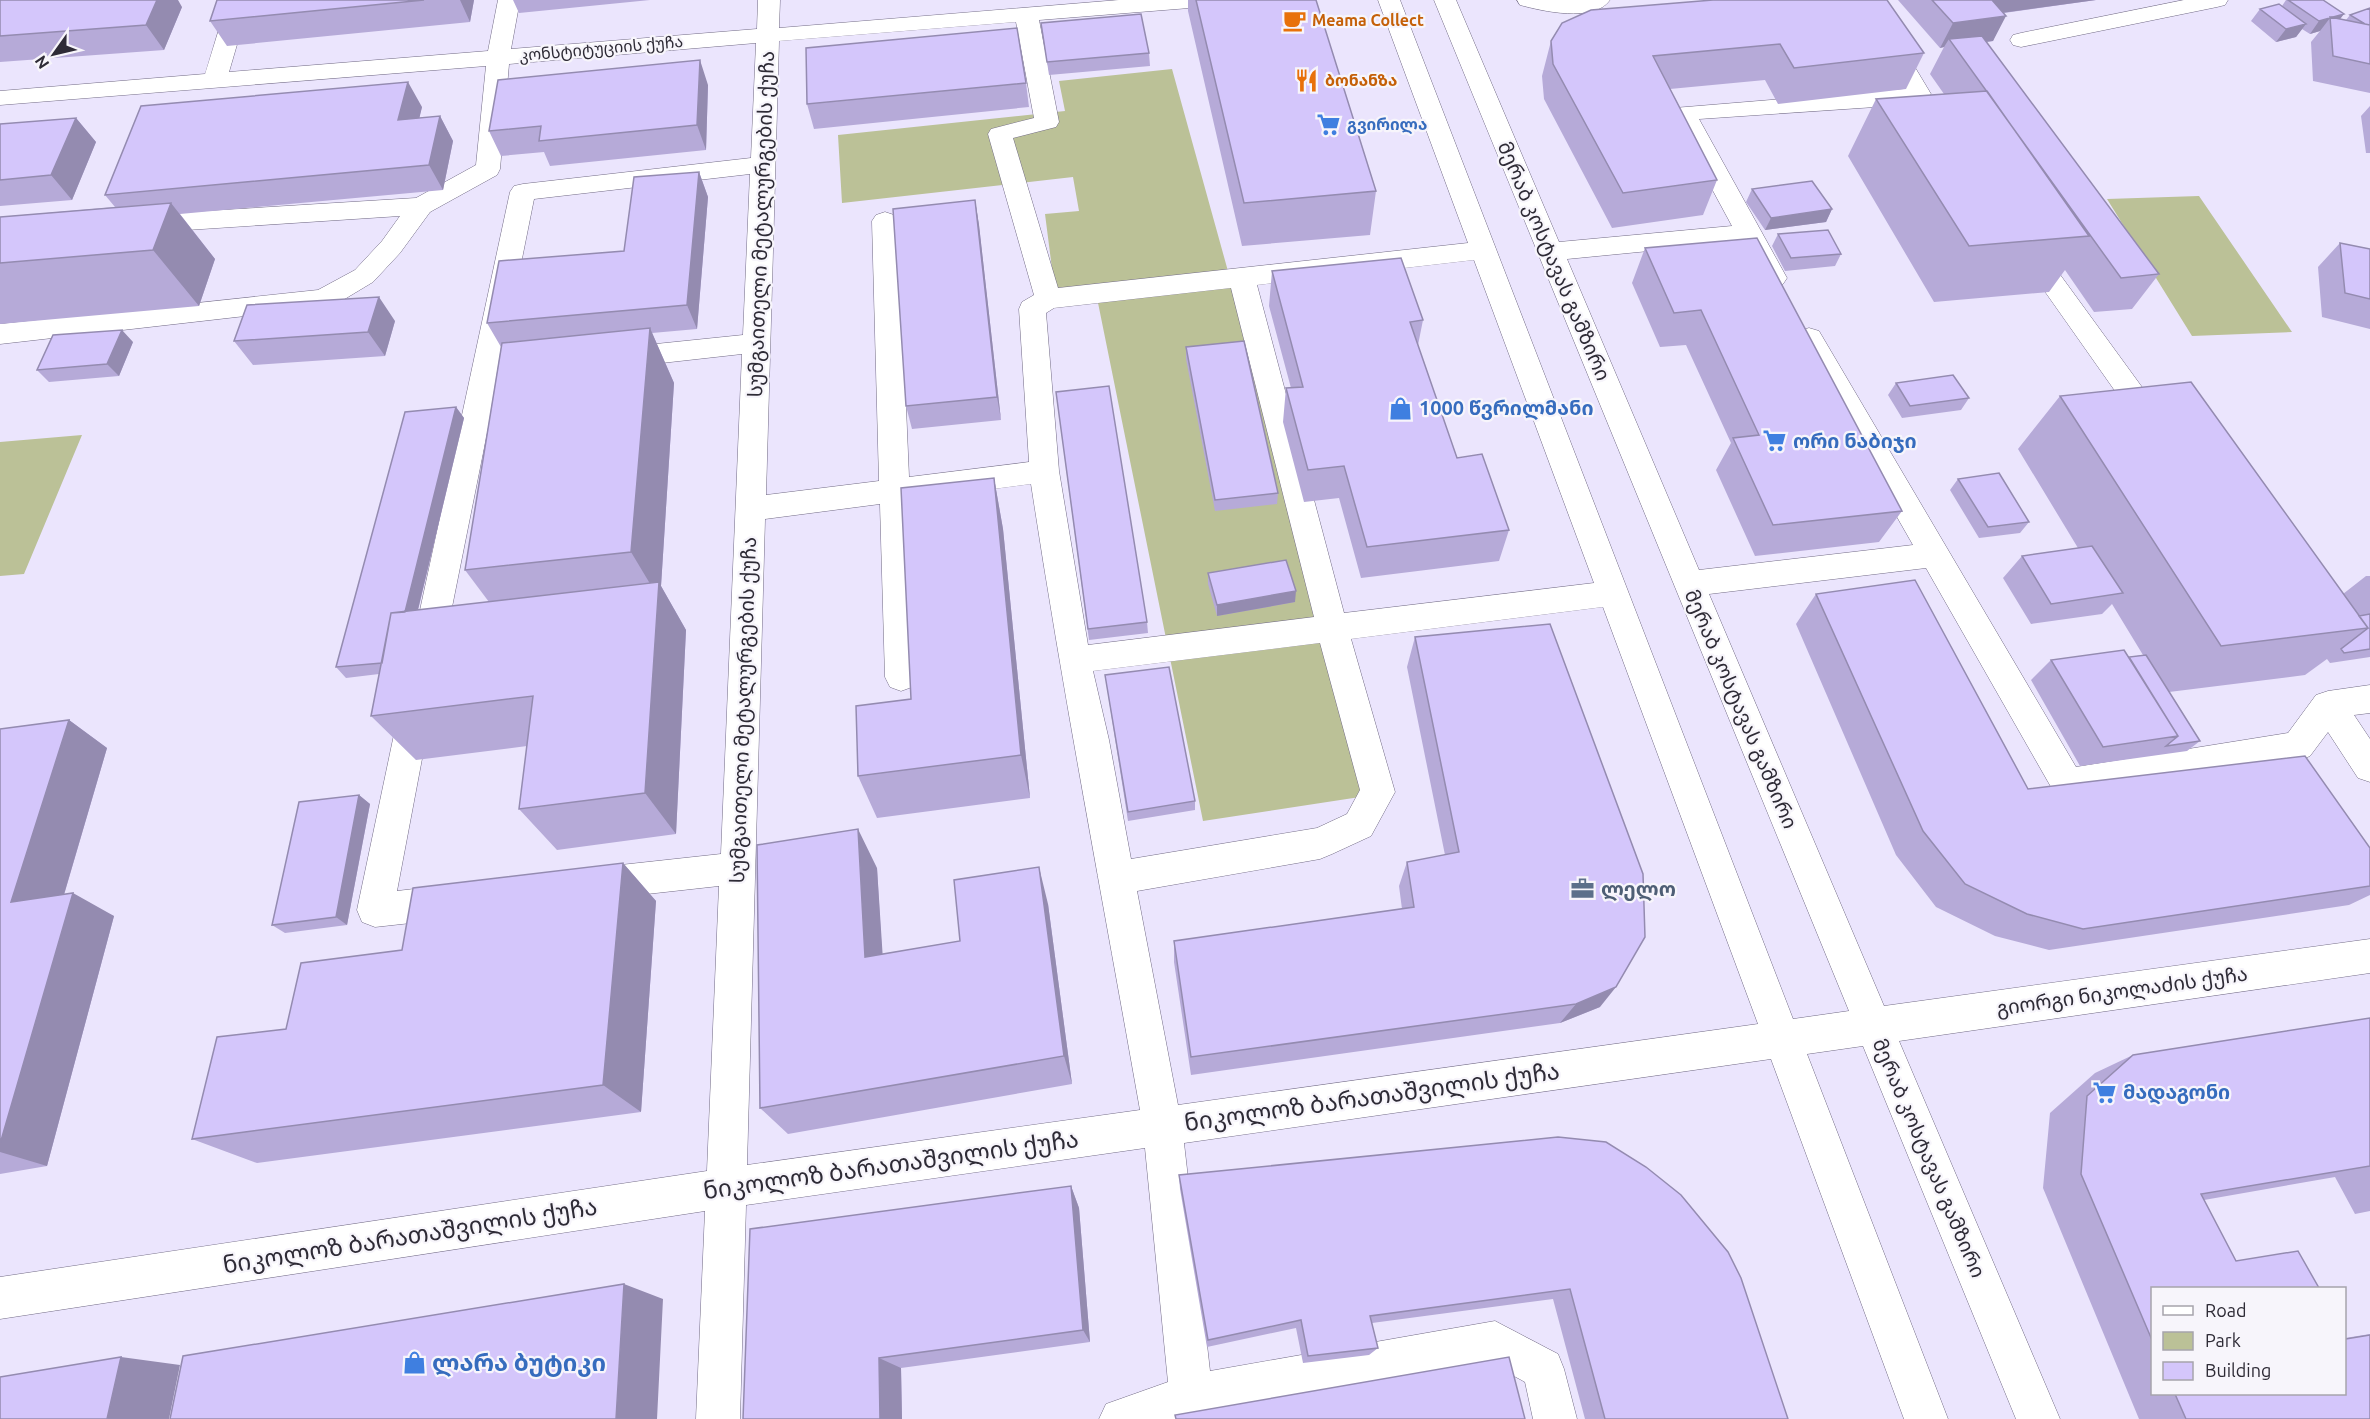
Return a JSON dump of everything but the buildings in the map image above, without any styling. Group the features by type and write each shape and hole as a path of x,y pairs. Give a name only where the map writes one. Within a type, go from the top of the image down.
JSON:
{"street":[{"path":"215,80 239,0"},
{"path":"0,334 324,299 364,276 391,247 421,206 488,169 498,57 509,0"},
{"name":"სუმგაითელი მეტალურგების ქუჩა","path":"718,1419 769,0"},
{"name":"კონსტიტუციის ქუჩა","path":"0,98 161,95 215,80 1202,0"},
{"path":"1389,0 1926,1419"},
{"name":"მერაბ კოსტავას გამზირი","path":"1445,0 2038,1419"},
{"path":"1528,0 1545,6 1564,7 1583,6 1599,0"},
{"path":"1851,0 1908,74 1925,102 1890,99 1683,113 1748,233 2067,783 2298,746 2328,705 2370,699"},
{"path":"2021,39 2177,3 2217,0"},
{"path":"1026,14 1047,122 1000,134 1048,299"},
{"path":"480,898 375,910 496,372 523,192 763,165"},
{"path":"115,226 421,206"},
{"path":"885,220 901,677"},
{"path":"2012,225 2137,401"},
{"path":"1550,252 1748,233"},
{"path":"1191,1396 1162,1126 1092,740 1074,660 1044,471 1032,309 1048,299 1484,250"},
{"path":"1116,878 1320,843 1359,825 1378,792 1332,627 1242,277"},
{"path":"591,361 757,343"},
{"path":"751,509 1044,471"},
{"path":"1689,584 1934,555"},
{"path":"1074,660 1614,593"},
{"path":"2328,705 2370,767"},
{"path":"562,888 738,867"},
{"name":"გიორგი ნიკოლაძის ქუჩა","path":"1782,1039 2370,956"},
{"name":"ნიკოლოზ ბარათაშვილის ქუჩა","path":"0,1298 726,1188 1782,1039"},
{"path":"1138,1416 1191,1396 1495,1342 1543,1369 1555,1419"}],"green space":[{"path":"1172,69 1373,795 1203,821 1095,288 1055,292 1045,214 1079,211 1073,177 842,203 838,135 1065,111 1059,81"},
{"path":"2199,196 2292,332 2192,336 2107,199"},
{"path":"82,435 24,574 0,576 0,442"}],"place":[{"name":"Meama Collect","path":"1294,20"},
{"name":"ბონანზა","path":"1307,80"},
{"name":"გვირილა","path":"1329,124"},
{"name":"1000 წვრილმანი","path":"1401,408"},
{"name":"ორი ნაბიჯი","path":"1775,441"},
{"name":"ლელო","path":"1583,889"},
{"name":"მადაგონი","path":"2105,1092"},
{"name":"ლარა ბუტიკი","path":"414,1363"}]}
